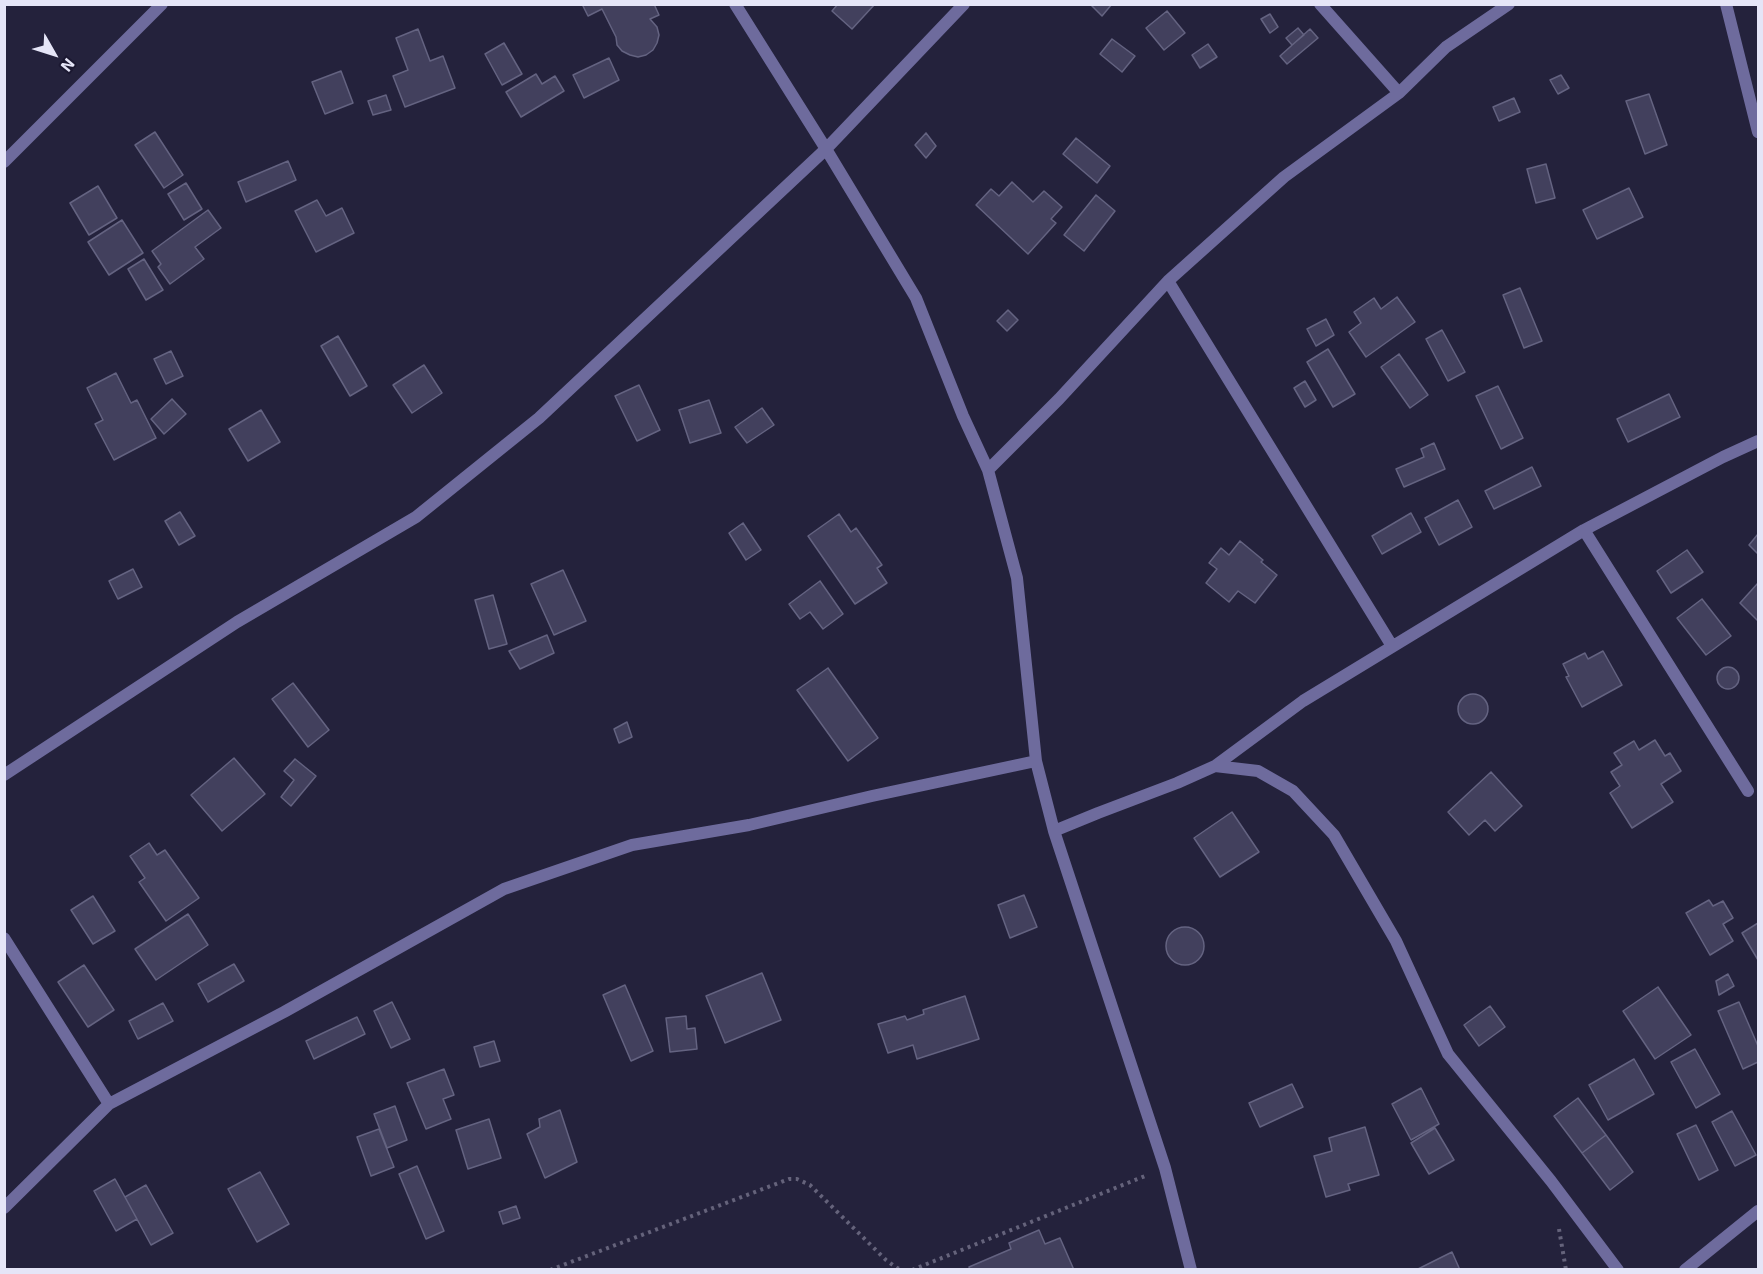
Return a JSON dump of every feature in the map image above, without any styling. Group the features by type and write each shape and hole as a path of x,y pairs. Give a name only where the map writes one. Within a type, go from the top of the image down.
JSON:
{"street":[{"path":"4,162 162,4"},
{"path":"735,4 916,298 963,416 988,470 1017,578 1036,761 1054,831 1165,1168 1191,1269"},
{"path":"4,775 237,622 416,517 539,418 826,149 964,4"},
{"path":"1320,4 1399,93"},
{"path":"988,470 1059,399 1168,281 1284,177 1399,93 1446,47 1509,4"},
{"path":"1726,4 1758,132"},
{"path":"1168,281 1392,646"},
{"path":"1054,831 1215,766 1303,701 1584,530 1758,441"},
{"path":"1584,530 1748,791"},
{"path":"4,1208 110,1104 284,1012 504,889 632,845 749,825 1036,761"},
{"path":"1215,766 1258,771 1293,791 1334,835 1396,940 1448,1054 1551,1181 1618,1269"},
{"path":"4,938 110,1104"},
{"path":"1685,1269 1758,1211"}],"path":[{"path":"912,1269 1165,1168"},
{"path":"550,1269 789,1179 797,1179 810,1185 886,1260 897,1268 904,1269"}],"building":[{"path":"582,4 654,4 659,15 650,19 657,27 659,35 653,50 638,57 622,51 617,45 616,37 602,9 588,16"},
{"path":"838,4 875,4 852,29 832,11"},
{"path":"1090,4 1112,4 1102,16"},
{"path":"1167,11 1185,33 1164,50 1146,28"},
{"path":"1270,14 1278,27 1270,33 1261,19"},
{"path":"1298,28 1304,35 1292,45 1286,38"},
{"path":"418,29 430,61 443,56 455,88 405,107 393,76 408,70 396,38"},
{"path":"1310,29 1318,38 1287,64 1280,56"},
{"path":"1112,39 1135,56 1122,72 1100,54"},
{"path":"504,43 522,74 502,85 485,54"},
{"path":"1208,44 1217,57 1200,68 1192,55"},
{"path":"609,58 619,80 584,98 573,75"},
{"path":"341,71 353,103 325,114 312,82"},
{"path":"536,74 542,84 555,76 564,91 521,117 506,92"},
{"path":"1561,75 1569,88 1558,94 1550,80"},
{"path":"1649,94 1667,145 1645,154 1626,101"},
{"path":"386,95 391,110 373,115 368,101"},
{"path":"1514,98 1520,112 1499,121 1493,107"},
{"path":"155,132 183,175 164,188 135,145"},
{"path":"926,133 936,146 926,158 915,145"},
{"path":"1076,138 1110,166 1097,183 1063,154"},
{"path":"288,161 296,180 246,202 238,182"},
{"path":"1546,164 1555,198 1536,203 1527,169"},
{"path":"1012,182 1033,202 1044,191 1062,207 1051,219 1056,223 1028,254 976,205 991,189 999,196"},
{"path":"186,183 202,209 184,220 168,194"},
{"path":"98,186 117,218 89,235 70,203"},
{"path":"1629,188 1643,217 1597,239 1583,210"},
{"path":"1096,195 1115,211 1084,251 1064,235"},
{"path":"317,200 326,216 342,208 354,233 316,252 295,211"},
{"path":"208,210 221,228 195,247 204,259 170,284 158,267 161,264 152,251"},
{"path":"122,220 143,253 109,275 88,242"},
{"path":"144,259 163,290 146,300 128,269"},
{"path":"1520,288 1542,341 1524,348 1503,295"},
{"path":"1397,297 1415,322 1366,357 1349,332 1361,323 1354,312 1374,298 1381,309"},
{"path":"1008,310 1018,320 1007,331 997,321"},
{"path":"1326,319 1334,335 1316,346 1307,329"},
{"path":"1442,330 1465,372 1448,381 1426,339"},
{"path":"338,336 367,386 350,396 321,346"},
{"path":"1328,349 1355,394 1333,407 1307,362"},
{"path":"171,351 183,376 166,384 154,359"},
{"path":"1399,354 1428,395 1410,408 1381,367"},
{"path":"424,365 442,393 412,413 393,385"},
{"path":"116,373 131,403 137,400 156,438 114,460 95,424 103,420 87,388"},
{"path":"1305,381 1316,400 1305,407 1294,388"},
{"path":"639,385 660,430 637,441 615,396"},
{"path":"1498,386 1523,438 1501,449 1476,396"},
{"path":"1669,394 1680,417 1628,442 1617,419"},
{"path":"172,399 186,414 164,434 151,419"},
{"path":"709,400 721,433 690,443 679,410"},
{"path":"762,408 774,425 747,443 735,427"},
{"path":"261,410 280,442 248,461 229,429"},
{"path":"1434,443 1445,469 1404,487 1396,469 1424,457 1421,449"},
{"path":"1532,467 1541,486 1494,509 1485,491"},
{"path":"1458,500 1472,527 1439,545 1425,518"},
{"path":"180,512 195,536 179,545 165,521"},
{"path":"1411,513 1421,532 1382,554 1372,536"},
{"path":"839,514 851,532 856,528 882,565 877,568 887,583 855,604 808,536"},
{"path":"743,523 761,550 746,560 729,533"},
{"path":"1758,534 1758,554 1749,545"},
{"path":"1240,541 1277,575 1255,603 1238,591 1229,602 1206,583 1217,569 1209,563 1221,548 1229,555"},
{"path":"1687,550 1703,572 1671,593 1657,571"},
{"path":"133,569 142,587 118,599 109,581"},
{"path":"563,570 586,621 554,635 531,584"},
{"path":"820,581 843,614 823,629 810,612 800,619 789,604"},
{"path":"1758,583 1758,621 1740,603"},
{"path":"493,595 507,644 489,649 475,600"},
{"path":"1702,599 1731,636 1706,655 1677,618"},
{"path":"547,635 554,653 520,669 509,651"},
{"path":"1603,651 1622,685 1582,707 1566,677 1569,676 1563,664 1585,653 1588,659"},
{"path":"1728,667 1736,670 1739,678 1736,686 1728,689 1720,686 1717,678 1720,670"},
{"path":"828,668 878,738 848,761 797,690"},
{"path":"293,683 329,730 308,747 272,699"},
{"path":"1473,694 1479,695 1487,703 1487,715 1479,723 1473,724 1467,723 1459,715 1458,709 1459,703 1467,695"},
{"path":"627,722 632,737 619,743 614,729"},
{"path":"1655,740 1665,756 1670,753 1681,771 1661,784 1673,802 1632,828 1610,793 1620,786 1611,772 1622,765 1614,753 1634,741 1639,750"},
{"path":"234,758 265,794 222,831 191,795"},
{"path":"295,759 316,776 291,806 281,797 294,780 284,771"},
{"path":"1491,772 1522,806 1495,831 1485,820 1469,835 1448,812"},
{"path":"1232,812 1259,852 1220,877 1194,838"},
{"path":"149,843 157,855 165,850 199,898 166,921 139,882 145,878 130,856"},
{"path":"1024,895 1037,927 1010,938 998,905"},
{"path":"93,896 115,931 93,944 71,910"},
{"path":"1709,900 1713,906 1723,901 1733,918 1723,924 1733,941 1710,955 1686,913"},
{"path":"188,914 208,945 156,980 135,949"},
{"path":"1758,923 1758,960 1742,933"},
{"path":"1185,927 1198,933 1204,946 1198,959 1185,965 1172,959 1166,946 1172,933"},
{"path":"234,964 244,981 208,1002 198,984"},
{"path":"84,965 114,1010 88,1027 58,982"},
{"path":"762,973 781,1020 725,1043 706,996"},
{"path":"1728,974 1734,986 1719,995 1716,981"},
{"path":"625,985 653,1051 631,1061 603,995"},
{"path":"1658,987 1691,1035 1655,1059 1623,1011"},
{"path":"965,996 979,1039 917,1059 913,1045 888,1053 878,1024 905,1016 907,1020 924,1014 923,1010"},
{"path":"392,1002 410,1039 391,1048 374,1011"},
{"path":"1739,1002 1758,1046 1758,1062 1743,1069 1718,1011"},
{"path":"163,1003 173,1021 138,1039 129,1021"},
{"path":"1490,1006 1505,1027 1479,1046 1464,1025"},
{"path":"686,1016 687,1029 695,1028 697,1049 670,1052 666,1018"},
{"path":"357,1017 365,1034 314,1059 306,1041"},
{"path":"494,1041 500,1061 480,1067 474,1047"},
{"path":"1695,1049 1720,1094 1696,1108 1671,1062"},
{"path":"1634,1059 1654,1094 1608,1120 1589,1085"},
{"path":"444,1069 454,1095 443,1099 451,1119 426,1129 407,1083"},
{"path":"1292,1084 1303,1107 1260,1127 1249,1103"},
{"path":"1421,1088 1439,1124 1411,1140 1392,1104"},
{"path":"1578,1098 1606,1135 1582,1153 1554,1116"},
{"path":"395,1106 407,1140 387,1148 374,1114"},
{"path":"560,1110 577,1162 545,1178 527,1134 540,1127 539,1119"},
{"path":"1732,1111 1756,1155 1735,1166 1712,1122"},
{"path":"489,1119 501,1158 468,1169 456,1130"},
{"path":"1696,1125 1718,1170 1699,1180 1677,1134"},
{"path":"1365,1127 1379,1175 1348,1184 1350,1190 1326,1197 1314,1156 1332,1151 1329,1138"},
{"path":"1435,1128 1454,1160 1429,1174 1411,1143"},
{"path":"379,1129 394,1167 371,1176 357,1137"},
{"path":"1606,1135 1633,1172 1610,1190 1582,1153"},
{"path":"417,1166 444,1231 426,1239 399,1174"},
{"path":"260,1172 289,1224 257,1242 228,1189"},
{"path":"115,1179 137,1219 116,1231 94,1191"},
{"path":"146,1185 173,1233 151,1245 125,1197"},
{"path":"516,1206 520,1218 503,1224 499,1212"},
{"path":"1039,1230 1045,1244 1060,1238 1074,1270 970,1270 969,1267 1011,1249 1009,1243"},
{"path":"1452,1252 1460,1270 1416,1270"}]}
